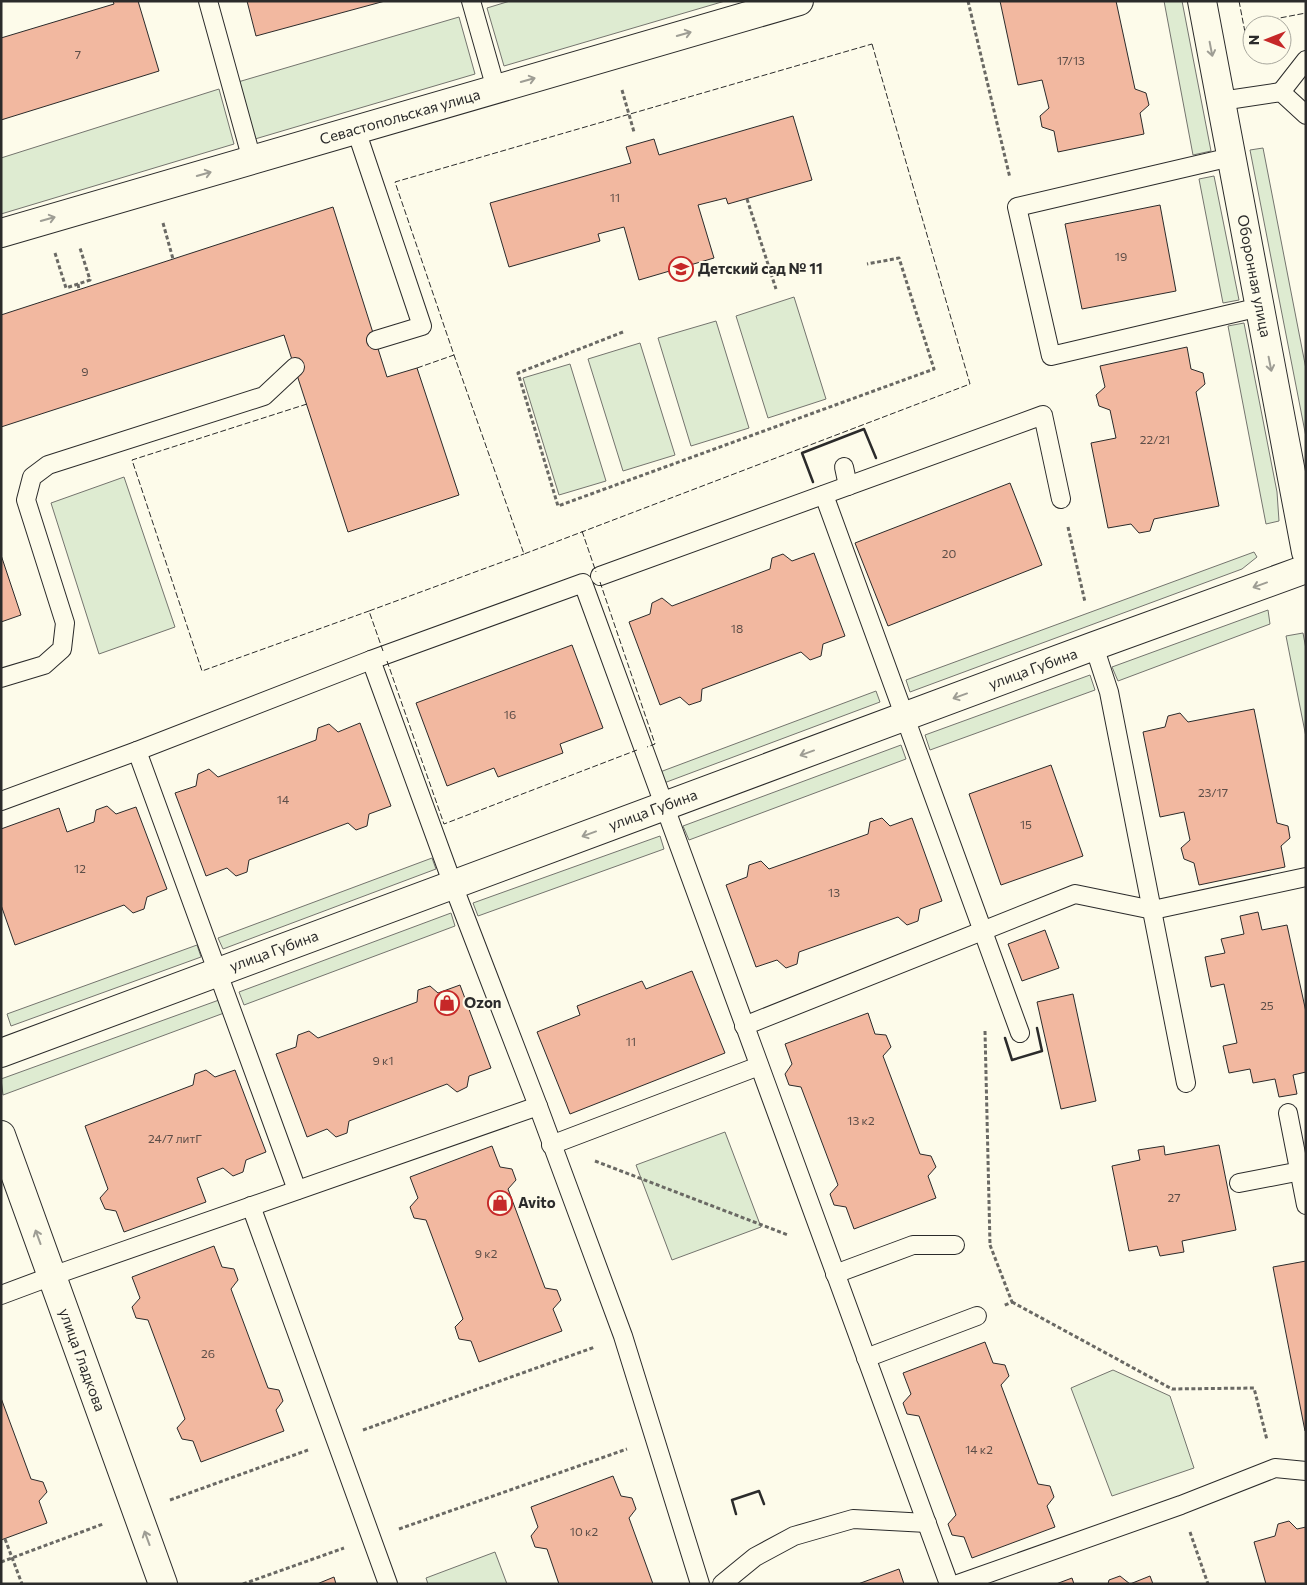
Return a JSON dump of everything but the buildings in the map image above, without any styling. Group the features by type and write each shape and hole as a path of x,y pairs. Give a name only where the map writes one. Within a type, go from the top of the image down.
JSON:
{"street":[{"name":"Севастопольская улица","path":"1,232 798,1"},
{"name":"Оборонная улица","path":"1202,1 1306,552"},
{"name":"улица Губина","path":"1,1053 905,716 1306,569"},
{"name":"улица Гладкова","path":"1,1135 163,1584"}],"lane":[{"path":"208,1 252,160"},
{"path":"471,1 496,89"},
{"path":"1221,101 1281,92 1306,60"},
{"path":"1281,92 1306,115"},
{"path":"356,130 422,326 376,340"},
{"path":"1232,157 1017,208 1051,356 1260,307"},
{"path":"1,678 44,665 62,650 65,624 26,500 32,477 48,465 264,396 294,367"},
{"path":"600,576 1043,415 1061,499"},
{"path":"844,467 848,486"},
{"path":"824,495 1020,1033"},
{"path":"1,801 371,660 583,583 949,1584"},
{"path":"1094,646 1109,692 1186,1083"},
{"path":"371,660 453,885 538,1106 623,1336 700,1584"},
{"path":"137,750 296,1190"},
{"path":"744,1026 1075,894 1153,910 1306,877"},
{"path":"552,1145 759,1066"},
{"path":"1,1295 538,1106"},
{"path":"1288,1113 1303,1171 1306,1204"},
{"path":"1239,1183 1303,1171"},
{"path":"251,1206 388,1584"},
{"path":"835,1274 913,1245 955,1245"},
{"path":"866,1358 977,1316"},
{"path":"958,1584 1181,1505 1274,1468 1306,1471"},
{"path":"722,1584 755,1557 794,1536 854,1519 927,1523"}],"path":[{"path":"968,1 1017,208"},
{"path":"612,55 634,132"},
{"path":"746,199 776,289"},
{"path":"164,227 174,259"},
{"path":"56,260 66,288 90,280 81,252"},
{"path":"623,332 518,373 558,506 934,369 898,258 867,264"},
{"path":"78,284 79,290"},
{"path":"1061,499 1085,602"},
{"path":"985,1029 990,1245 1012,1302 1172,1389 1254,1388 1274,1468"},
{"path":"588,1159 790,1236"},
{"path":"955,1245 990,1245"},
{"path":"977,1316 1012,1302"},
{"path":"1,1562 623,1336"},
{"path":"243,1584 655,1440"},
{"path":"1181,1505 1208,1584"},
{"path":"5,1539 22,1584"}],"green space":[{"path":"510,1 725,1 504,66 487,8"},
{"path":"1164,1 1182,1 1211,151 1193,155"},
{"path":"459,17 475,74 255,139 238,82"},
{"path":"219,89 234,144 1,214 1,158"},
{"path":"1263,148 1306,369 1306,437 1250,150"},
{"path":"1214,176 1239,300 1223,303 1199,179"},
{"path":"794,297 826,399 768,418 736,316"},
{"path":"716,321 749,428 691,446 658,338"},
{"path":"1244,323 1277,492 1279,521 1266,524 1228,326"},
{"path":"640,343 675,455 623,471 588,359"},
{"path":"570,364 606,481 559,495 523,378"},
{"path":"124,477 175,627 99,654 51,503"},
{"path":"1254,552 1257,557 1242,569 910,692 906,680"},
{"path":"1268,610 1270,624 1118,681 1112,667"},
{"path":"1303,633 1306,649 1306,737 1286,636"},
{"path":"1090,675 1095,690 930,750 925,735"},
{"path":"876,691 880,702 664,783 660,772"},
{"path":"901,745 906,759 689,840 683,826"},
{"path":"660,836 664,849 478,916 473,903"},
{"path":"432,858 436,869 223,949 218,938"},
{"path":"451,913 455,926 244,1005 239,992"},
{"path":"197,945 201,957 11,1026 7,1014"},
{"path":"219,1000 224,1013 3,1095 1,1079"},
{"path":"725,1132 761,1227 672,1260 636,1165"},
{"path":"1113,1370 1170,1396 1194,1468 1112,1496 1071,1388"},
{"path":"495,1552 507,1584 428,1584 426,1578"}],"fence":[{"path":"1239,1 1242,17"},
{"path":"1292,16 1306,13"},
{"path":"872,44 970,384 524,554 395,182 872,44"},
{"path":"417,368 454,355"},
{"path":"307,404 132,460 202,671 369,611"},
{"path":"582,531 596,572"},
{"path":"383,651 369,611 524,554"},
{"path":"600,582 655,744 647,747"},
{"path":"387,661 444,824 637,750"}],"wall":[{"path":"813,482 802,453 864,429 876,458"},
{"path":"1005,1038 1012,1060 1042,1051 1037,1028"},
{"path":"736,1514 732,1500 759,1491 764,1504"}],"place":[{"name":"Детский сад № 11","path":"681,269"},
{"name":"Ozon","path":"447,1003"},
{"name":"Avito","path":"500,1203"}]}
